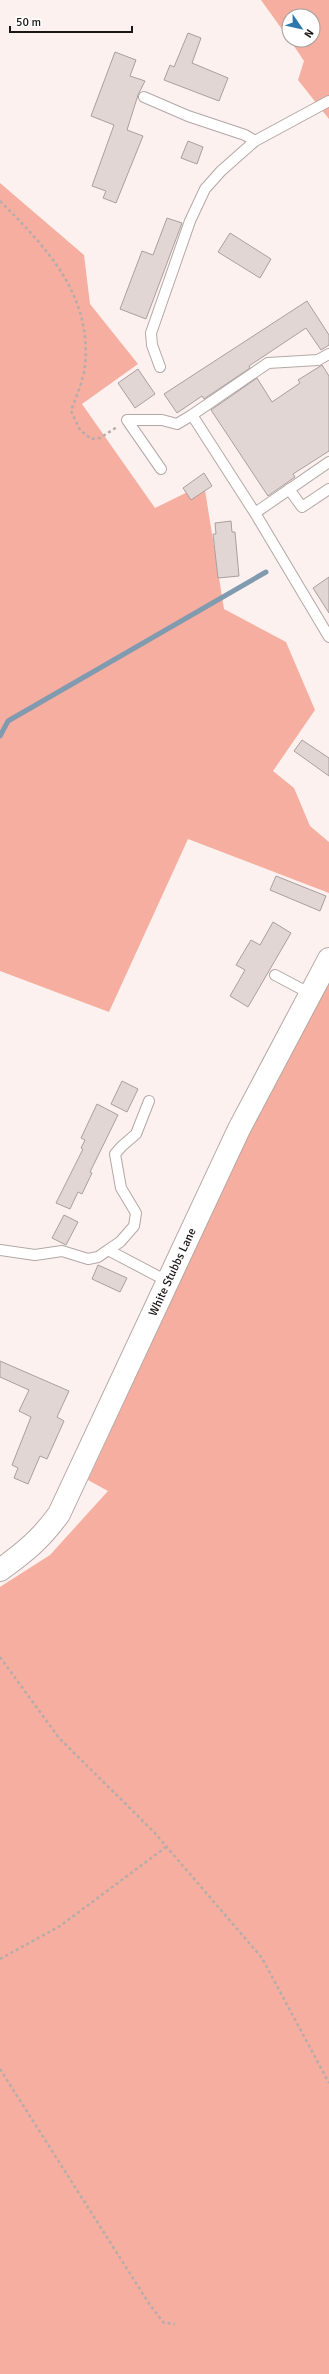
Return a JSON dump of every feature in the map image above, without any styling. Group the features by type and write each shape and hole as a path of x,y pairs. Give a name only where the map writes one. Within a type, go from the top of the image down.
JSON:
{"street":[{"name":"White Stubbs Lane","path":"0,1570 29,1550 44,1535 59,1514 239,1129 309,993 329,959"}],"lane":[{"path":"144,97 188,116 245,135 255,141"},
{"path":"160,367 152,346 151,333 156,312 190,221 205,189 222,171 255,141 329,101"},
{"path":"127,420 162,420 177,424 268,363 318,360 329,354"},
{"path":"192,415 255,513 329,638"},
{"path":"127,420 161,469"},
{"path":"255,513 329,462"},
{"path":"289,489 302,507 329,489"},
{"path":"275,975 309,993"},
{"path":"0,1250 35,1255 62,1251 88,1259 98,1256 120,1242 134,1226 136,1213 121,1188 116,1154 122,1146 136,1134 149,1101"},
{"path":"108,1250 167,1281"}],"path":[{"path":"0,201 42,243 71,289 84,324 85,367 71,410 80,430 90,439 100,438 127,420"},
{"path":"0,1657 60,1738 132,1809 262,1958 329,2083"},
{"path":"0,1959 60,1926 166,1848"},
{"path":"0,2069 150,2305 164,2323 175,2324"}],"shaded area":[{"path":"261,0 329,0 329,119 298,80 304,61 295,48 321,48 321,8 281,8 281,28"},
{"path":"0,183 84,255 90,304 138,364 82,404 155,508 204,484 224,609 286,642 315,710 273,771 294,788 310,826 329,842 329,893 188,839 109,1012 0,971"},
{"path":"329,977 329,2374 0,2374 0,1587 50,1555 108,1491 88,1480 279,1069"}],"building":[{"path":"188,33 201,38 192,63 228,78 219,101 164,80 170,65 174,67"},
{"path":"115,52 136,60 130,76 145,81 138,95 127,130 143,136 116,203 103,198 106,191 92,186 114,125 91,116"},
{"path":"188,141 203,147 197,164 181,158"},
{"path":"167,218 182,223 146,319 120,309 142,251 153,255"},
{"path":"230,233 271,259 260,278 218,252"},
{"path":"307,301 329,335 329,345 321,350 306,328 249,366 250,368 204,399 202,396 177,413 164,394"},
{"path":"322,365 329,376 329,451 293,474 295,477 268,496 211,410 257,378 272,402 300,383 298,380"},
{"path":"138,369 155,394 135,408 118,383"},
{"path":"204,473 212,486 191,500 183,488"},
{"path":"231,521 232,532 235,532 239,576 218,578 213,534 216,534 215,523"},
{"path":"329,577 329,613 313,588"},
{"path":"302,740 329,758 329,776 294,751"},
{"path":"276,876 326,896 320,911 270,890"},
{"path":"273,922 291,933 248,1007 230,996 245,970 236,965 251,940 260,945"},
{"path":"122,1081 138,1089 127,1112 111,1104"},
{"path":"97,1104 118,1115 90,1172 92,1173 82,1194 78,1192 70,1209 56,1203 83,1149 81,1148 85,1140 81,1138"},
{"path":"64,1215 78,1222 66,1245 52,1238"},
{"path":"98,1265 127,1278 120,1292 92,1279"},
{"path":"0,1361 69,1391 57,1417 64,1421 47,1459 40,1456 28,1484 14,1478 18,1468 12,1465 31,1417 19,1411 29,1390 0,1377"}],"waterway":[{"path":"0,736 8,721 266,572"}]}
